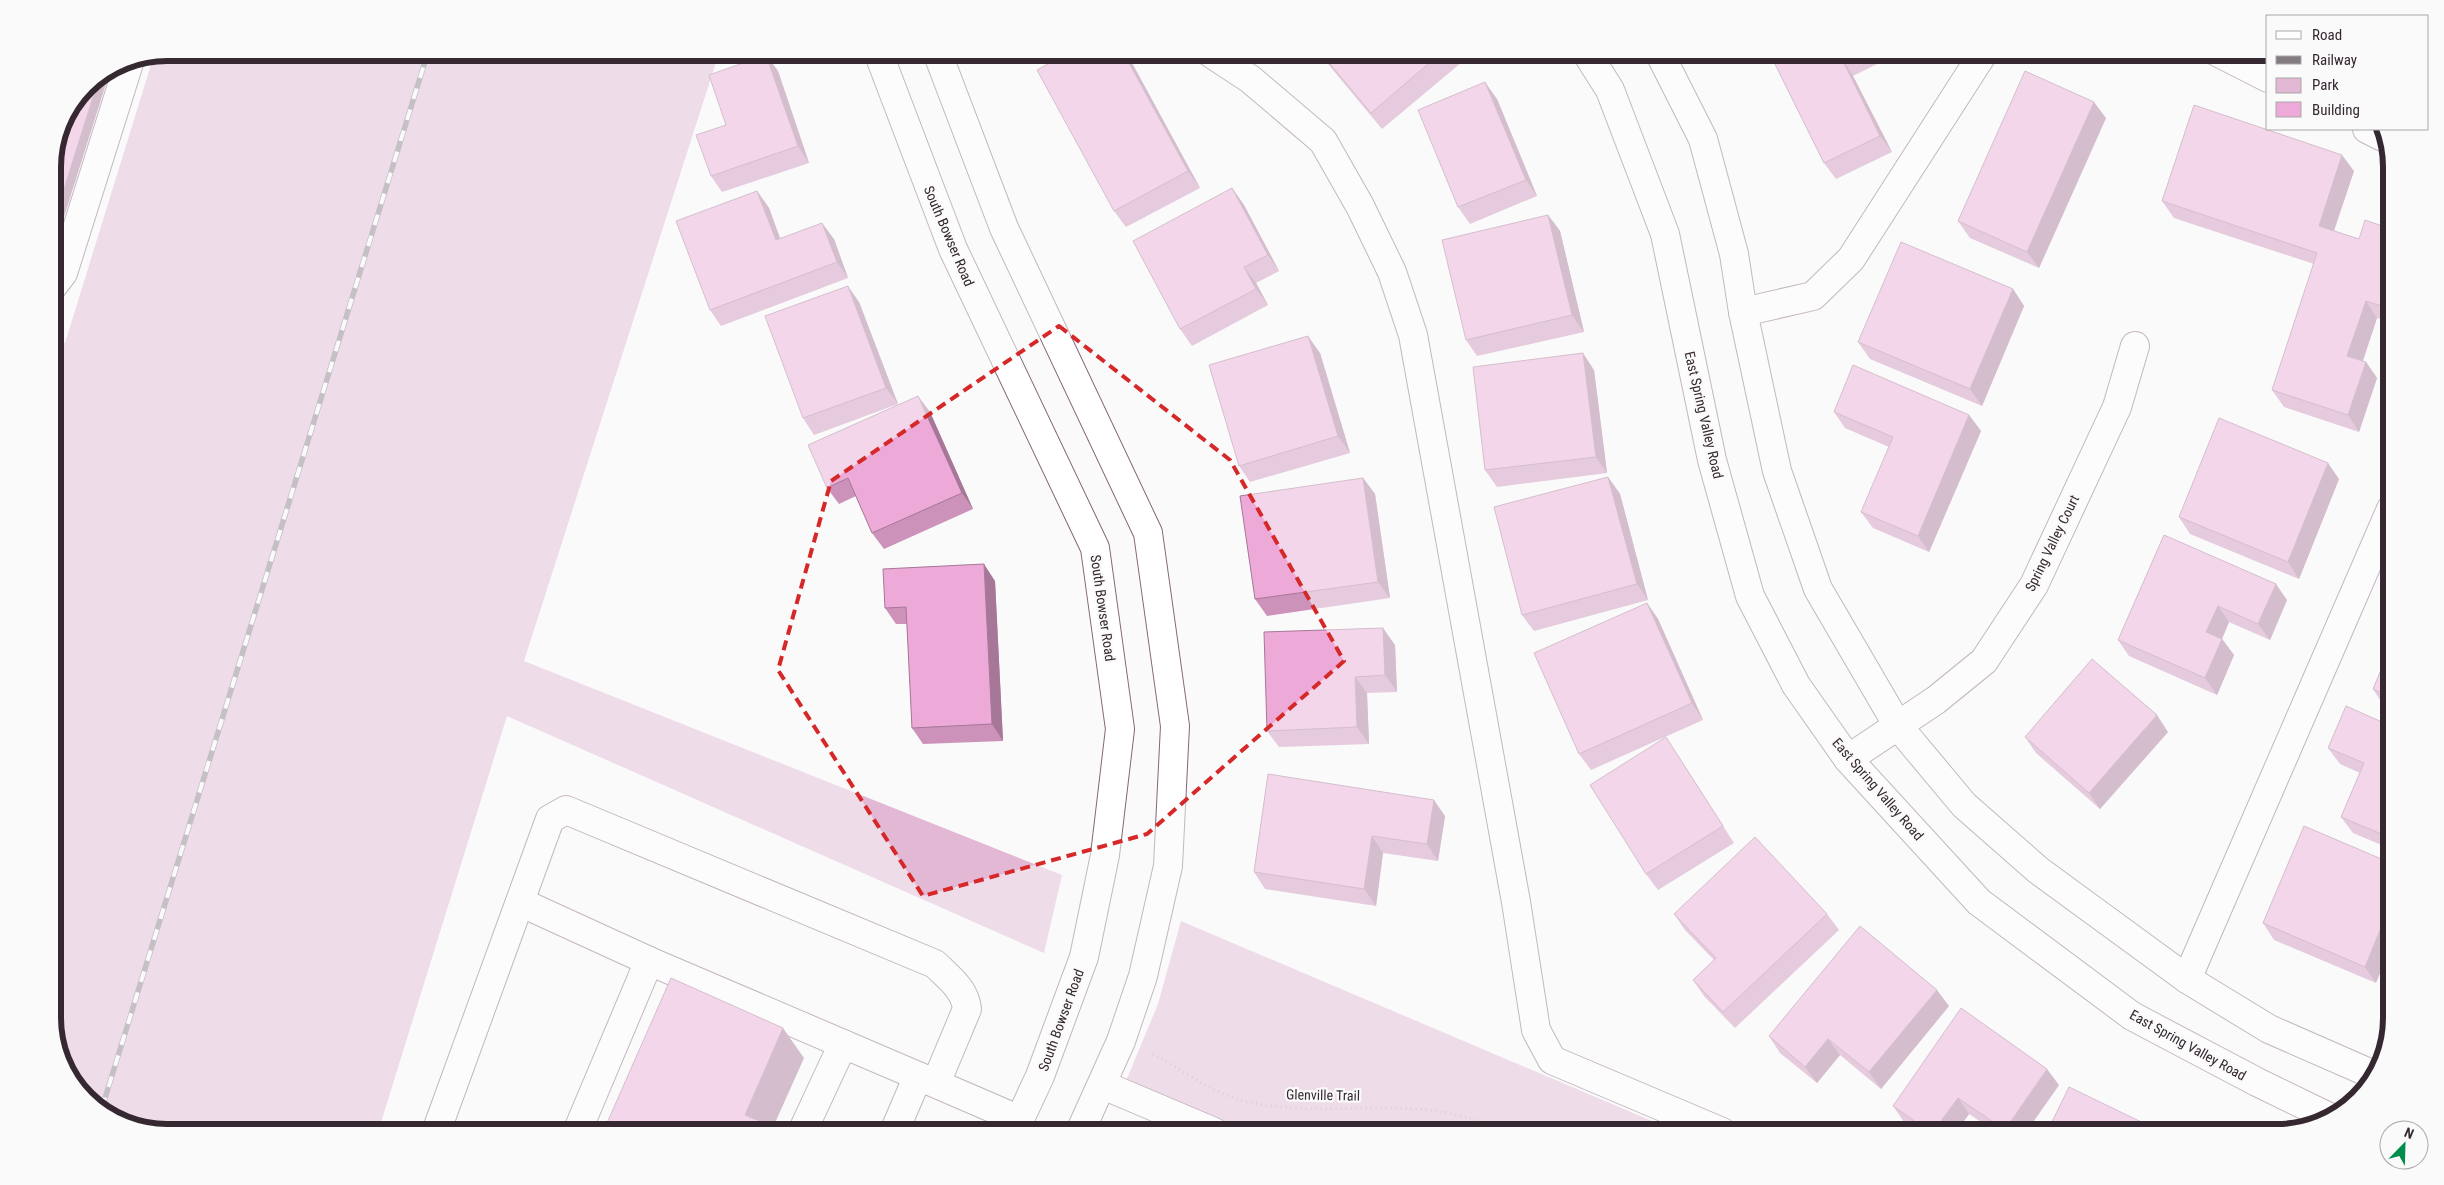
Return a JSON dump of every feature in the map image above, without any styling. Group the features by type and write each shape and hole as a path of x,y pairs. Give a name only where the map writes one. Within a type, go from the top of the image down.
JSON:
{"street":[{"name":"South Bowser Road","path":"881,61 953,249 1095,548 1120,728 1105,855 1084,957 1040,1076 1018,1124"},
{"path":"940,61 1004,228 1148,533 1176,726 1168,866 1143,976 1103,1085 1084,1124"},
{"path":"1223,61 1250,79 1323,141 1360,206 1392,272 1413,335 1516,902 1536,1030 1552,1060 1703,1124"},
{"name":"East Spring Valley Road","path":"1592,61 1610,90 1665,234 1712,460 1750,596 1796,685 1848,759 1979,902 2132,1016 2257,1082 2322,1114"},
{"path":"1664,61 1703,139 1734,254 1743,312 1777,471 1818,589 1898,726 1964,805 2038,870 2187,979 2269,1029 2368,1072"},
{"path":"1743,312 1813,296 1852,259 1978,61"},
{"path":"2235,61 2266,77"},
{"path":"61,276 127,69"},
{"name":"Spring Valley Court","path":"1848,759 1936,700 1984,661 2034,585 2117,407 2135,346"},
{"path":"2187,979 2383,527"},
{"path":"439,1124 550,819 566,810 935,964 956,984 966,997 967,1009 899,1124"},
{"path":"520,902 649,961 927,1079 1013,1124"},
{"path":"580,1124 649,961"},
{"path":"806,1124 843,1044"},
{"path":"1103,1085 1195,1124"}],"path":[{"name":"Glenville Trail","path":"1152,1054 1218,1091 1247,1102 1292,1107 1401,1108 1454,1115 1479,1124"}],"highlighted area":[{"path":"1059,326 1230,460 1344,661 1147,834 923,896 778,670 831,481"}],"green space":[{"path":"716,61 524,661 1062,875 1044,953 507,716 380,1124 161,1124 133,1118 108,1106 79,1077 67,1052 61,1024 61,341 65,343 152,62"},
{"path":"1181,921 1659,1124 1194,1124 1121,1093 1158,1004"}],"building":[{"path":"749,61 768,61 798,146 711,176 696,135 726,125 709,75"},
{"path":"1053,61 1128,61 1188,171 1114,211 1037,70"},
{"path":"1328,61 1432,61 1371,113"},
{"path":"1773,61 1843,61 1880,136 1824,163"},
{"path":"2025,71 2094,102 2027,252 1958,221"},
{"path":"1485,82 1526,180 1458,207 1418,110"},
{"path":"95,89 61,199 61,161 67,133 79,108"},
{"path":"2194,105 2342,155 2319,226 2359,239 2365,220 2383,226 2383,306 2366,301 2347,356 2366,362 2348,415 2272,390 2317,253 2162,201"},
{"path":"1232,188 1268,255 1244,267 1256,289 1180,329 1133,241"},
{"path":"757,191 776,240 822,223 837,262 710,310 676,221"},
{"path":"1548,215 1572,315 1466,340 1442,240"},
{"path":"1901,242 2013,289 1970,389 1858,342"},
{"path":"848,286 886,388 803,418 765,316"},
{"path":"1308,336 1338,436 1239,466 1209,365"},
{"path":"1583,353 1596,457 1485,470 1473,367"},
{"path":"1853,365 1969,415 1918,536 1861,512 1893,437 1834,412"},
{"path":"918,396 962,493 872,533 848,478 827,488 808,445"},
{"path":"2219,418 2328,463 2288,562 2179,517"},
{"path":"1608,477 1637,584 1522,615 1494,507"},
{"path":"1363,478 1378,582 1255,599 1240,496"},
{"path":"2164,535 2276,584 2258,624 2218,606 2206,632 2222,639 2205,678 2118,640"},
{"path":"984,564 992,724 912,728 906,607 885,608 883,569"},
{"path":"1647,603 1692,703 1579,754 1534,653"},
{"path":"1383,628 1385,675 1355,677 1357,727 1267,731 1264,632"},
{"path":"2092,659 2157,715 2089,793 2025,737"},
{"path":"2383,665 2383,693 2373,689"},
{"path":"2346,706 2383,722 2383,835 2341,817 2364,763 2328,748"},
{"path":"1666,737 1723,826 1646,874 1590,785"},
{"path":"1268,774 1434,800 1427,844 1372,836 1364,889 1254,872"},
{"path":"2304,826 2383,860 2383,923 2365,967 2263,923"},
{"path":"1755,837 1827,914 1723,1012 1693,980 1716,958 1674,914"},
{"path":"1860,926 1937,990 1869,1072 1828,1039 1805,1067 1769,1036"},
{"path":"671,978 783,1028 745,1115 767,1124 607,1124"},
{"path":"1961,1008 2047,1069 2009,1124 1996,1124 1958,1098 1939,1124 1919,1124 1893,1106"},
{"path":"2069,1087 2145,1124 2051,1124"}],"railway":[{"path":"104,1102 425,61"}]}
